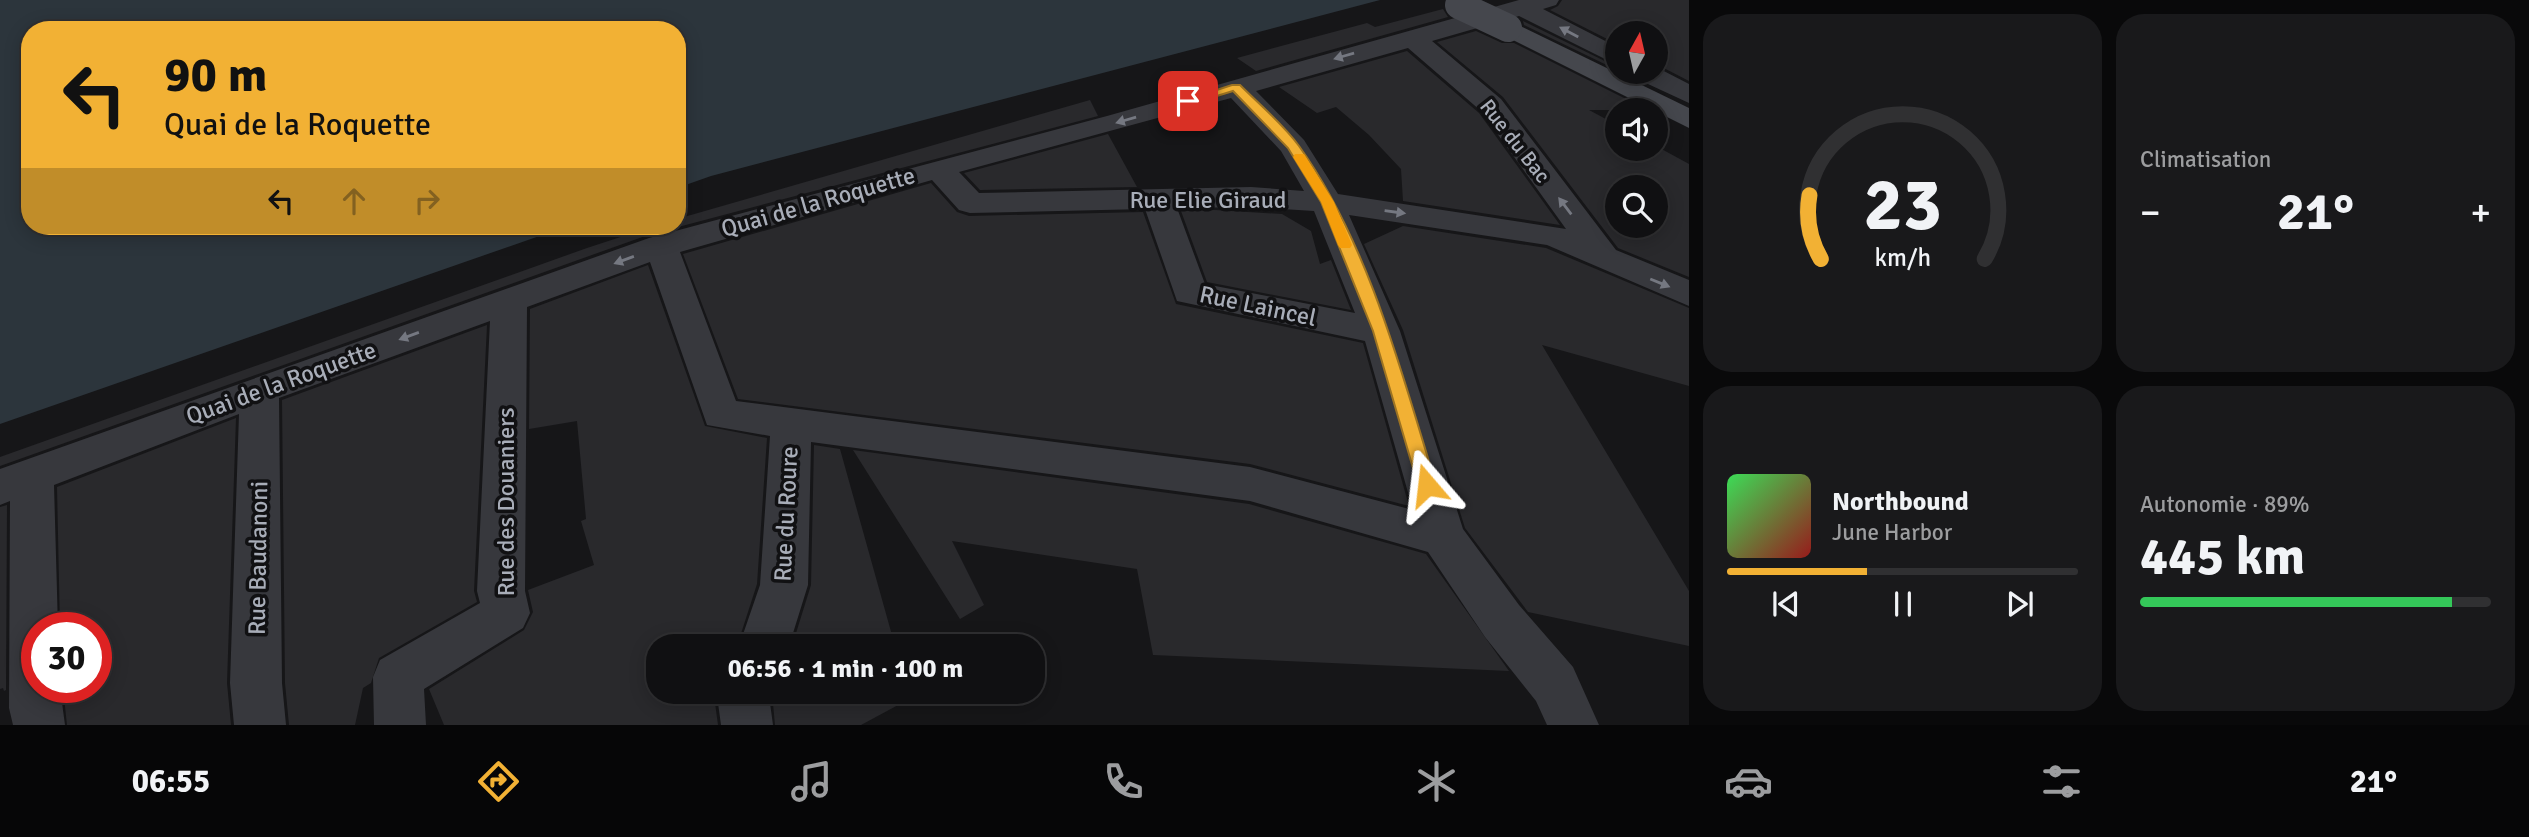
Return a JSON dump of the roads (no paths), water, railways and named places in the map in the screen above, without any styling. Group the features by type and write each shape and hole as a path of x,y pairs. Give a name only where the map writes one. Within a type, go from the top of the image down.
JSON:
{"main road":[{"path":"1449,0 1514,18 1689,119"}],"street":[{"name":"Quai de la Roquette","path":"16,481 258,390 661,246 938,168 1117,122 1410,37 1514,18 1547,0"},
{"path":"1514,18 1605,52"},
{"name":"Rue du Bac","path":"1410,37 1436,55 1490,105 1607,260"},
{"path":"1668,84 1689,95"},
{"path":"1236,87 1293,146 1327,202 1381,331 1443,537 1502,621 1555,684 1573,725"},
{"name":"Rue Elie Giraud","path":"938,168 970,203 1251,197 1327,202 1554,236 1689,294"},
{"name":"Rue Laincel","path":"1158,200 1190,293 1381,331"},
{"path":"661,246 721,414 1250,484 1443,537"},
{"name":"Rue des Douaniers","path":"400,725 398,677 506,613 502,591 509,300"},
{"name":"Rue Baudanoni","path":"258,390 256,683 260,725"},
{"name":"Rue du Roure","path":"768,634 784,585 791,422"},
{"path":"16,481 35,708 39,725"},
{"path":"744,704 747,725"}]}
